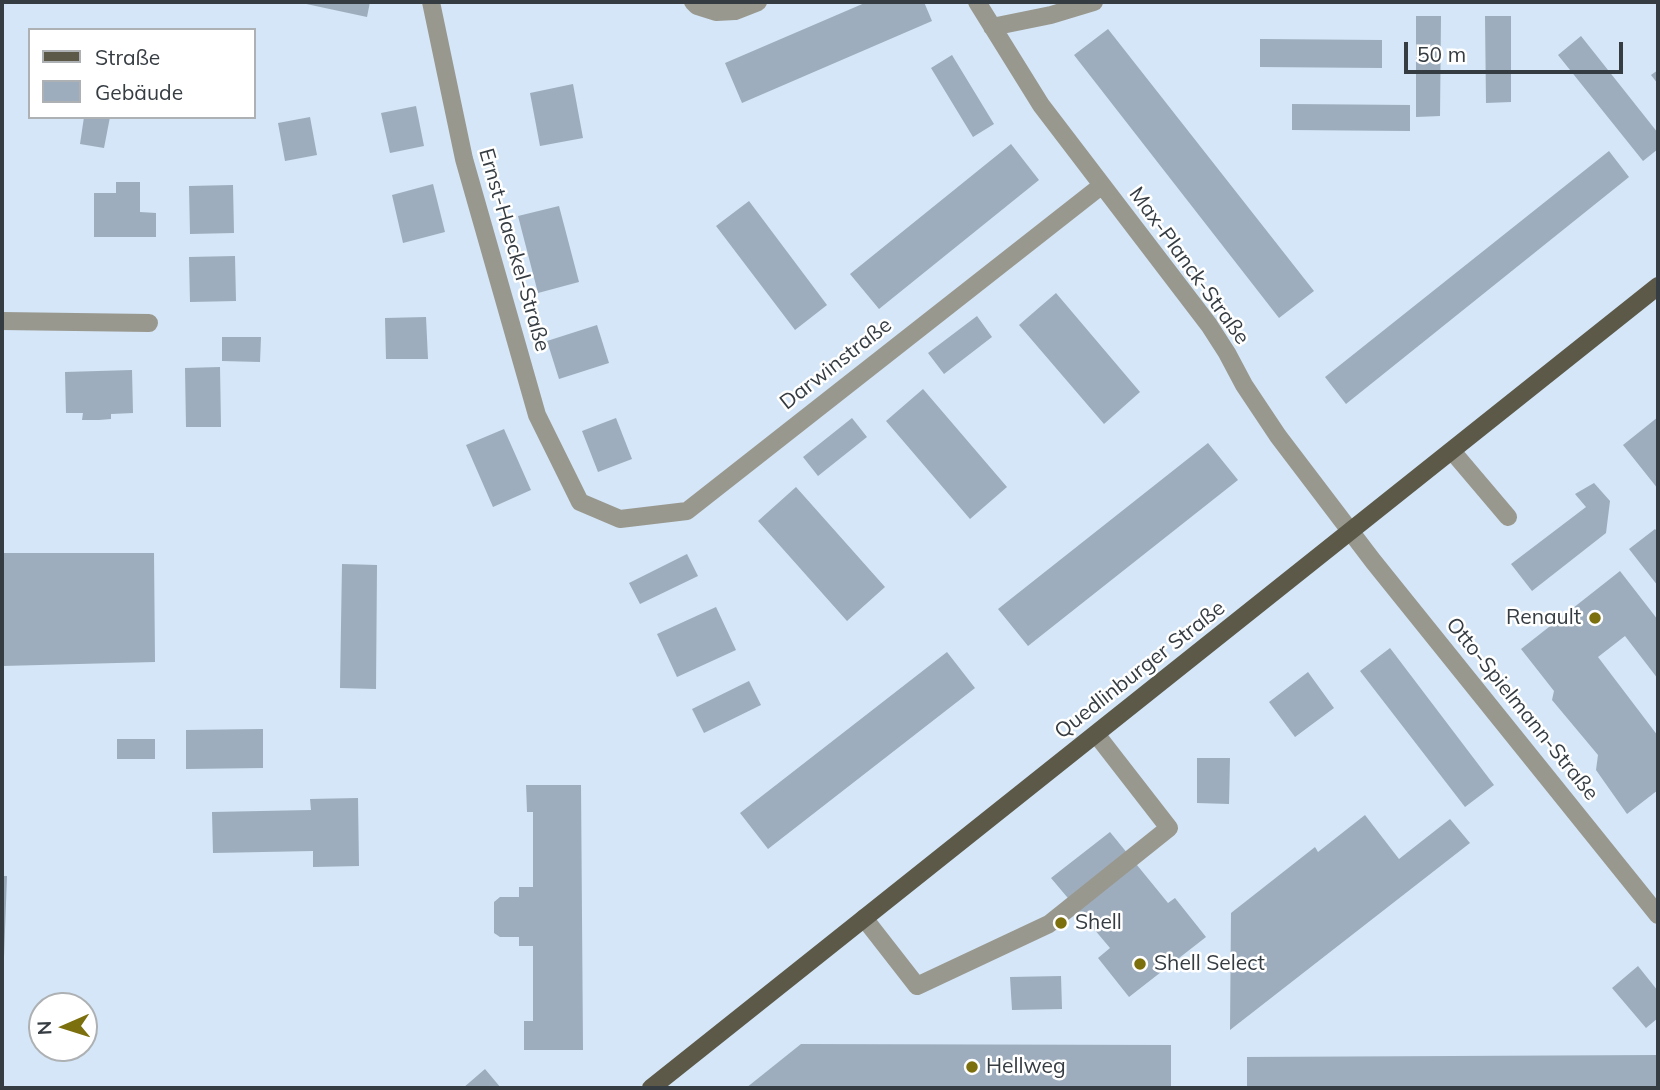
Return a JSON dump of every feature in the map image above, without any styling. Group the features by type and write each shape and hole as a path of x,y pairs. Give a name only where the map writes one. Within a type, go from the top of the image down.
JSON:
{"main road":[{"name":"Quedlinburger Straße","path":"651,1088 1658,286"}],"street":[{"name":"Ernst-Haeckel-Straße","path":"430,2 464,159 537,415 580,502"},
{"path":"693,2 696,6 716,12 735,11 758,2"},
{"name":"Max-Planck-Straße","path":"977,2 1041,105 1209,325 1271,426 1351,531"},
{"path":"992,27 1049,8 1094,2"},
{"name":"Darwinstraße","path":"580,502 620,519 687,511 1101,186"},
{"path":"2,321 149,323"},
{"path":"1452,451 1508,517"},
{"name":"Otto-Spielmann-Straße","path":"1351,531 1658,915"},
{"path":"864,918 918,986 1049,924 1169,828 1096,734"}],"building":[{"path":"297,2 370,2 367,17"},
{"path":"867,2 924,2 932,21 742,103 725,63"},
{"path":"1416,16 1441,16 1440,116 1416,117"},
{"path":"1485,16 1511,16 1511,102 1486,103"},
{"path":"1108,29 1314,291 1279,318 1074,55"},
{"path":"1581,36 1658,133 1658,149 1643,161 1558,55"},
{"path":"1260,39 1382,40 1382,68 1260,67"},
{"path":"952,55 994,124 973,137 931,68"},
{"path":"1658,70 1658,84 1651,75"},
{"path":"573,84 583,138 540,146 530,93"},
{"path":"1292,104 1410,105 1410,131 1292,130"},
{"path":"416,106 424,146 390,153 381,113"},
{"path":"310,117 317,155 285,161 278,123"},
{"path":"84,119 110,119 104,148 80,144"},
{"path":"1011,144 1039,180 879,309 850,274"},
{"path":"1609,151 1629,177 1346,404 1325,377"},
{"path":"116,182 140,182 140,212 156,213 156,237 94,237 94,193 116,193"},
{"path":"433,184 445,232 403,243 392,195"},
{"path":"233,185 234,233 190,234 189,186"},
{"path":"749,201 827,305 795,330 716,226"},
{"path":"559,206 579,282 538,293 518,216"},
{"path":"235,256 236,301 190,302 189,257"},
{"path":"1056,293 1140,392 1104,424 1019,325"},
{"path":"977,316 992,337 944,374 928,353"},
{"path":"426,317 428,359 386,359 385,318"},
{"path":"597,325 609,363 559,379 547,341"},
{"path":"222,337 261,337 260,362 222,361"},
{"path":"220,367 221,427 186,427 185,368"},
{"path":"132,370 133,413 111,414 111,419 82,420 83,413 66,413 65,372"},
{"path":"923,389 1007,487 970,519 886,421"},
{"path":"1658,417 1658,489 1623,445"},
{"path":"616,418 632,459 598,472 582,431"},
{"path":"852,418 867,437 818,476 803,457"},
{"path":"504,429 531,490 493,507 466,445"},
{"path":"1208,443 1238,480 1028,646 998,609"},
{"path":"1594,483 1610,501 1606,533 1532,591 1511,564 1586,507 1575,494"},
{"path":"796,487 885,587 847,621 758,521"},
{"path":"1655,529 1658,532 1658,586 1629,549"},
{"path":"2,553 154,553 155,662 2,666"},
{"path":"687,554 698,576 640,604 629,583"},
{"path":"342,564 377,565 376,689 340,688"},
{"path":"1620,571 1658,620 1658,679 1625,636 1598,657 1658,736 1658,790 1627,814 1596,770 1598,755 1552,700 1554,691 1521,649"},
{"path":"716,607 736,650 677,677 657,634"},
{"path":"1390,648 1494,785 1465,807 1360,671"},
{"path":"947,652 975,688 768,849 740,813"},
{"path":"1308,672 1334,708 1295,737 1269,702"},
{"path":"749,681 761,705 704,733 692,709"},
{"path":"263,729 263,768 186,769 186,730"},
{"path":"117,739 155,739 155,759 117,759"},
{"path":"1197,758 1230,758 1229,804 1197,803"},
{"path":"526,785 581,785 583,1050 524,1050 524,1021 533,1021 533,946 519,946 519,937 500,937 494,933 494,902 500,897 519,897 519,887 533,887 533,812 527,812"},
{"path":"358,798 359,866 313,867 313,851 213,853 212,812 311,810 310,799"},
{"path":"1365,815 1399,859 1450,819 1470,843 1230,1030 1231,913 1315,847 1318,852"},
{"path":"1110,832 1168,903 1175,898 1206,937 1129,997 1098,958 1110,948 1051,878"},
{"path":"2,876 7,876 4,957 2,957"},
{"path":"1638,966 1658,991 1658,1018 1646,1028 1612,988"},
{"path":"1061,976 1062,1009 1012,1010 1010,977"},
{"name":"Hellweg","path":"801,1044 1171,1045 1171,1088 746,1088"},
{"path":"1658,1055 1658,1088 1247,1088 1247,1057"},
{"path":"485,1069 501,1088 463,1088"}],"place":[{"name":"Renault","path":"1595,618"},
{"name":"Shell","path":"1061,923"},
{"name":"Shell Select","path":"1140,964"},
{"name":"Hellweg","path":"972,1067"}]}
